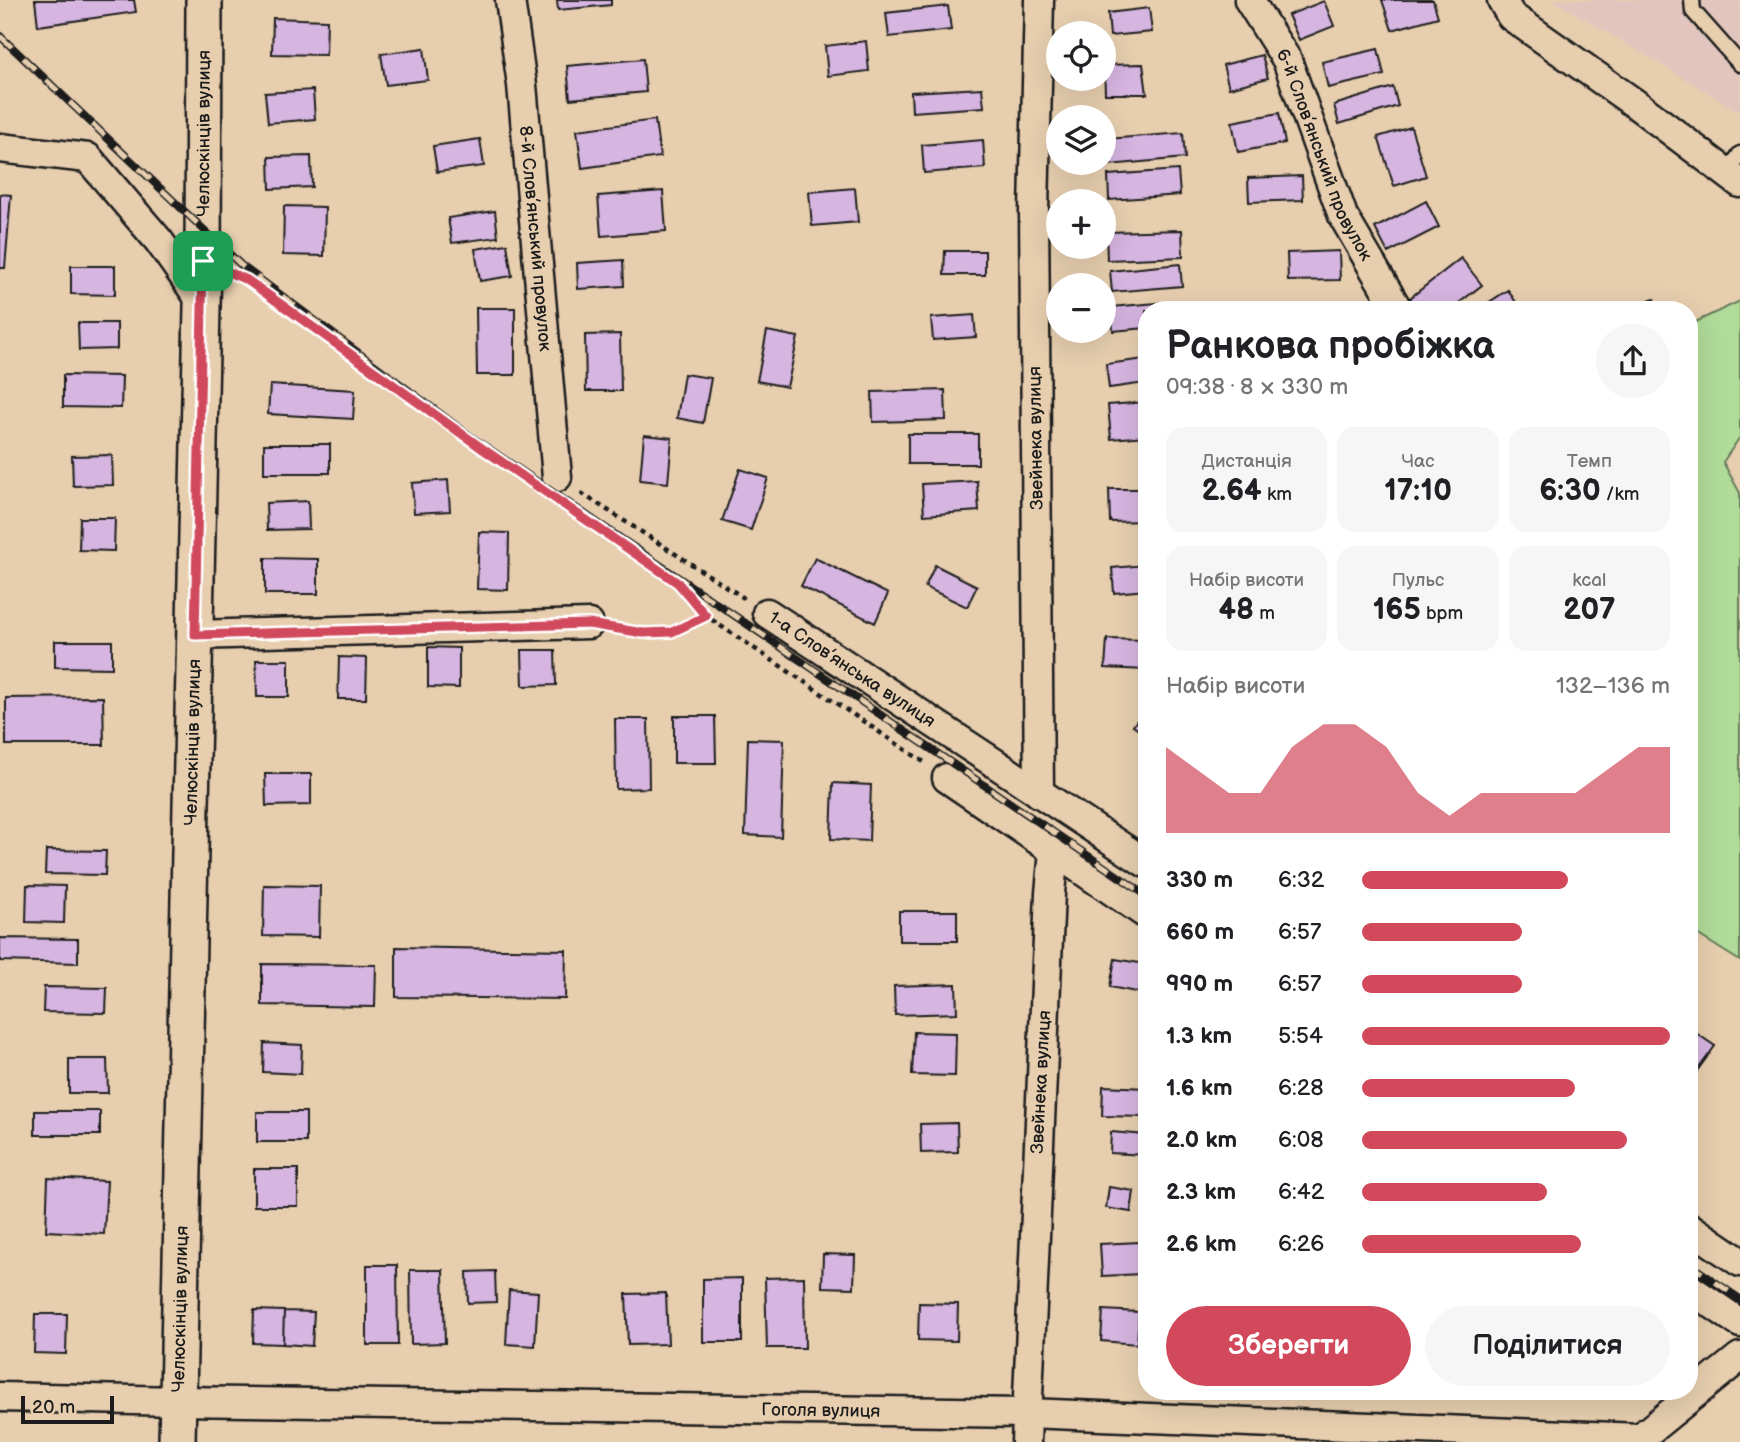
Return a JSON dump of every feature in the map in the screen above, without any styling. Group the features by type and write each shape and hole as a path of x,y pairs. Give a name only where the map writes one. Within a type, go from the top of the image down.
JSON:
{"street":[{"name":"Челюскінців вулиця","path":"177,1442 203,261 204,0"},
{"name":"8-й Слов’янський провулок","path":"510,0 522,85 557,477"},
{"name":"Звейнека вулиця","path":"1039,0 1034,211 1039,793"},
{"name":"6-й Слов’янський провулок","path":"1249,0 1287,60 1343,216 1393,301"},
{"path":"1502,0 1511,16 1637,105 1736,170"},
{"path":"0,148 88,158 159,241 202,302"},
{"name":"1-а Слов’янська вулиця","path":"766,613 1138,858"},
{"path":"195,635 589,624"},
{"path":"947,778 1138,908"},
{"name":"Звейнека вулиця","path":"1026,1442 1049,907 1055,851"},
{"path":"1698,1233 1740,1262"},
{"path":"1698,1294 1740,1323"},
{"path":"1698,1393 1740,1357"},
{"name":"Гоголя вулиця","path":"0,1397 1027,1413 1642,1440"},
{"path":"1642,1440 1689,1400"}],"lane":[{"path":"1692,0 1693,11 1740,64"}],"path":[{"path":"203,261 247,280 529,481"},
{"name":"1-а Слов’янська вулиця","path":"557,477 766,613"},
{"path":"563,505 678,583 706,616 947,778"},
{"path":"589,624 643,633 672,632 706,616"}],"shaded area":[{"path":"1553,0 1740,0 1740,112"}],"green space":[{"path":"1740,301 1740,437 1723,462 1740,493 1740,961 1698,935 1698,321"}],"building":[{"path":"35,0 134,0 136,12 38,26"},
{"path":"557,0 611,0 611,5 558,10"},
{"path":"1382,0 1433,0 1438,17 1392,30"},
{"path":"1324,1 1334,26 1299,40 1288,15"},
{"path":"948,6 951,30 889,37 886,13"},
{"path":"1149,8 1152,32 1116,35 1116,21 1109,21 1108,13"},
{"path":"273,18 327,20 326,55 272,54"},
{"path":"866,41 869,71 828,76 825,46"},
{"path":"424,48 428,80 386,85 381,54"},
{"path":"1378,49 1384,75 1328,88 1322,62"},
{"path":"1262,55 1268,78 1229,88 1223,65"},
{"path":"643,59 646,92 570,99 567,66"},
{"path":"1143,64 1147,94 1105,94 1105,91 1116,91 1116,65"},
{"path":"1393,87 1398,106 1339,124 1334,105"},
{"path":"982,88 984,107 912,112 911,92"},
{"path":"313,90 315,119 268,123 265,93"},
{"path":"1279,113 1285,143 1238,152 1232,122"},
{"path":"655,120 660,157 582,168 577,130"},
{"path":"1411,127 1426,176 1394,186 1378,137"},
{"path":"1183,133 1185,158 1116,164 1116,138"},
{"path":"480,139 484,166 437,172 433,146"},
{"path":"983,140 985,168 924,173 922,145"},
{"path":"311,156 312,187 270,189 269,157"},
{"path":"1178,170 1180,195 1116,200 1116,189 1109,189 1108,175"},
{"path":"1302,176 1303,200 1249,202 1248,178"},
{"path":"855,188 858,222 812,226 809,192"},
{"path":"663,191 666,231 601,236 598,196"},
{"path":"0,194 11,195 5,268 0,268"},
{"path":"1426,201 1439,227 1388,253 1375,228"},
{"path":"284,206 325,207 324,256 283,255"},
{"path":"495,211 498,237 452,243 448,218"},
{"path":"1182,230 1183,257 1107,260 1116,259 1116,232"},
{"path":"507,244 512,276 480,281 475,249"},
{"path":"945,251 985,251 985,275 944,275"},
{"path":"1339,251 1340,280 1288,281 1287,253"},
{"path":"1461,258 1482,285 1462,301 1412,301 1410,298"},
{"path":"623,260 624,286 578,289 577,263"},
{"path":"1180,264 1182,286 1116,292 1116,273 1110,271"},
{"path":"71,266 115,266 115,295 71,294"},
{"path":"1508,290 1515,301 1491,301"},
{"path":"1138,305 1138,329 1116,331 1116,307"},
{"path":"476,308 515,308 515,375 477,375"},
{"path":"974,315 976,337 933,340 931,318"},
{"path":"78,323 117,323 117,349 79,350"},
{"path":"767,331 798,337 787,387 757,381"},
{"path":"620,334 621,391 586,391 585,335"},
{"path":"1138,360 1138,384 1109,388 1106,364"},
{"path":"684,374 711,378 703,423 677,418"},
{"path":"63,375 122,376 121,408 63,407"},
{"path":"270,385 355,390 353,419 268,414"},
{"path":"945,390 946,420 873,422 872,392"},
{"path":"1138,403 1138,437 1111,439 1108,405"},
{"path":"908,434 978,434 978,464 908,464"},
{"path":"644,435 672,438 668,483 640,480"},
{"path":"264,444 330,444 330,473 264,473"},
{"path":"112,455 113,485 73,486 72,456"},
{"path":"740,469 768,478 751,530 722,521"},
{"path":"448,480 450,511 414,513 412,483"},
{"path":"977,481 979,511 924,515 922,484"},
{"path":"1109,489 1138,489 1138,521 1110,522"},
{"path":"308,501 309,529 267,530 266,503"},
{"path":"80,518 115,518 114,551 79,550"},
{"path":"479,532 509,533 508,590 477,589"},
{"path":"265,558 318,559 318,594 265,594"},
{"path":"815,558 888,594 875,623 801,586"},
{"path":"935,565 977,586 967,607 925,587"},
{"path":"1138,566 1138,591 1114,593 1112,568"},
{"path":"1107,639 1138,640 1138,670 1105,668"},
{"path":"55,641 112,641 112,668 55,667"},
{"path":"428,647 459,648 459,688 428,687"},
{"path":"522,650 555,650 556,685 523,686"},
{"path":"339,657 367,658 366,699 338,699"},
{"path":"256,660 289,660 289,697 257,697"},
{"path":"103,697 104,745 6,745 6,698"},
{"path":"674,716 715,716 716,763 674,763"},
{"path":"615,719 648,719 649,788 616,789"},
{"path":"748,739 784,740 781,837 745,835"},
{"path":"265,774 311,774 311,805 266,806"},
{"path":"833,783 871,785 869,841 831,839"},
{"path":"46,850 106,851 105,875 45,874"},
{"path":"27,885 65,886 64,923 26,922"},
{"path":"264,885 320,886 319,937 263,936"},
{"path":"899,911 957,911 957,941 899,941"},
{"path":"0,938 78,939 78,963 0,961"},
{"path":"396,947 566,950 565,999 396,997"},
{"path":"1115,959 1138,963 1138,992 1110,987"},
{"path":"262,964 376,965 375,1007 262,1005"},
{"path":"956,984 957,1013 895,1015 894,986"},
{"path":"44,987 107,988 106,1013 43,1012"},
{"path":"914,1032 956,1033 955,1076 912,1075"},
{"path":"1698,1034 1715,1046 1698,1070"},
{"path":"264,1043 302,1045 301,1074 263,1072"},
{"path":"69,1059 107,1059 108,1093 69,1093"},
{"path":"1103,1086 1138,1088 1138,1117 1102,1116"},
{"path":"35,1111 100,1111 100,1135 35,1135"},
{"path":"257,1112 306,1112 306,1142 257,1142"},
{"path":"957,1123 958,1152 921,1153 920,1124"},
{"path":"1111,1132 1138,1134 1138,1155 1110,1153"},
{"path":"254,1169 298,1169 298,1206 254,1206"},
{"path":"48,1178 107,1181 104,1234 46,1231"},
{"path":"1109,1187 1134,1191 1131,1212 1106,1208"},
{"path":"1138,1242 1138,1274 1102,1276 1100,1244"},
{"path":"823,1254 855,1255 854,1288 822,1287"},
{"path":"367,1265 397,1265 398,1345 367,1345"},
{"path":"410,1270 443,1270 445,1343 411,1344"},
{"path":"495,1271 496,1302 468,1303 467,1272"},
{"path":"804,1277 805,1348 767,1348 765,1278"},
{"path":"742,1278 742,1342 703,1342 703,1279"},
{"path":"509,1290 538,1292 535,1346 506,1344"},
{"path":"666,1293 668,1344 628,1345 626,1294"},
{"path":"919,1303 958,1304 957,1341 918,1340"},
{"path":"254,1310 284,1311 283,1344 253,1343"},
{"path":"1103,1310 1138,1312 1137,1344 1101,1341"},
{"path":"284,1311 314,1312 312,1346 283,1344"},
{"path":"35,1314 67,1314 66,1354 34,1353"}],"railway":[{"path":"0,36 242,266 470,436 1138,890"},
{"path":"1698,1270 1740,1299"}],"route":[{"path":"203,261 247,280 483,449 678,583 706,616 672,632 643,633 589,624 195,635 203,261"}]}
